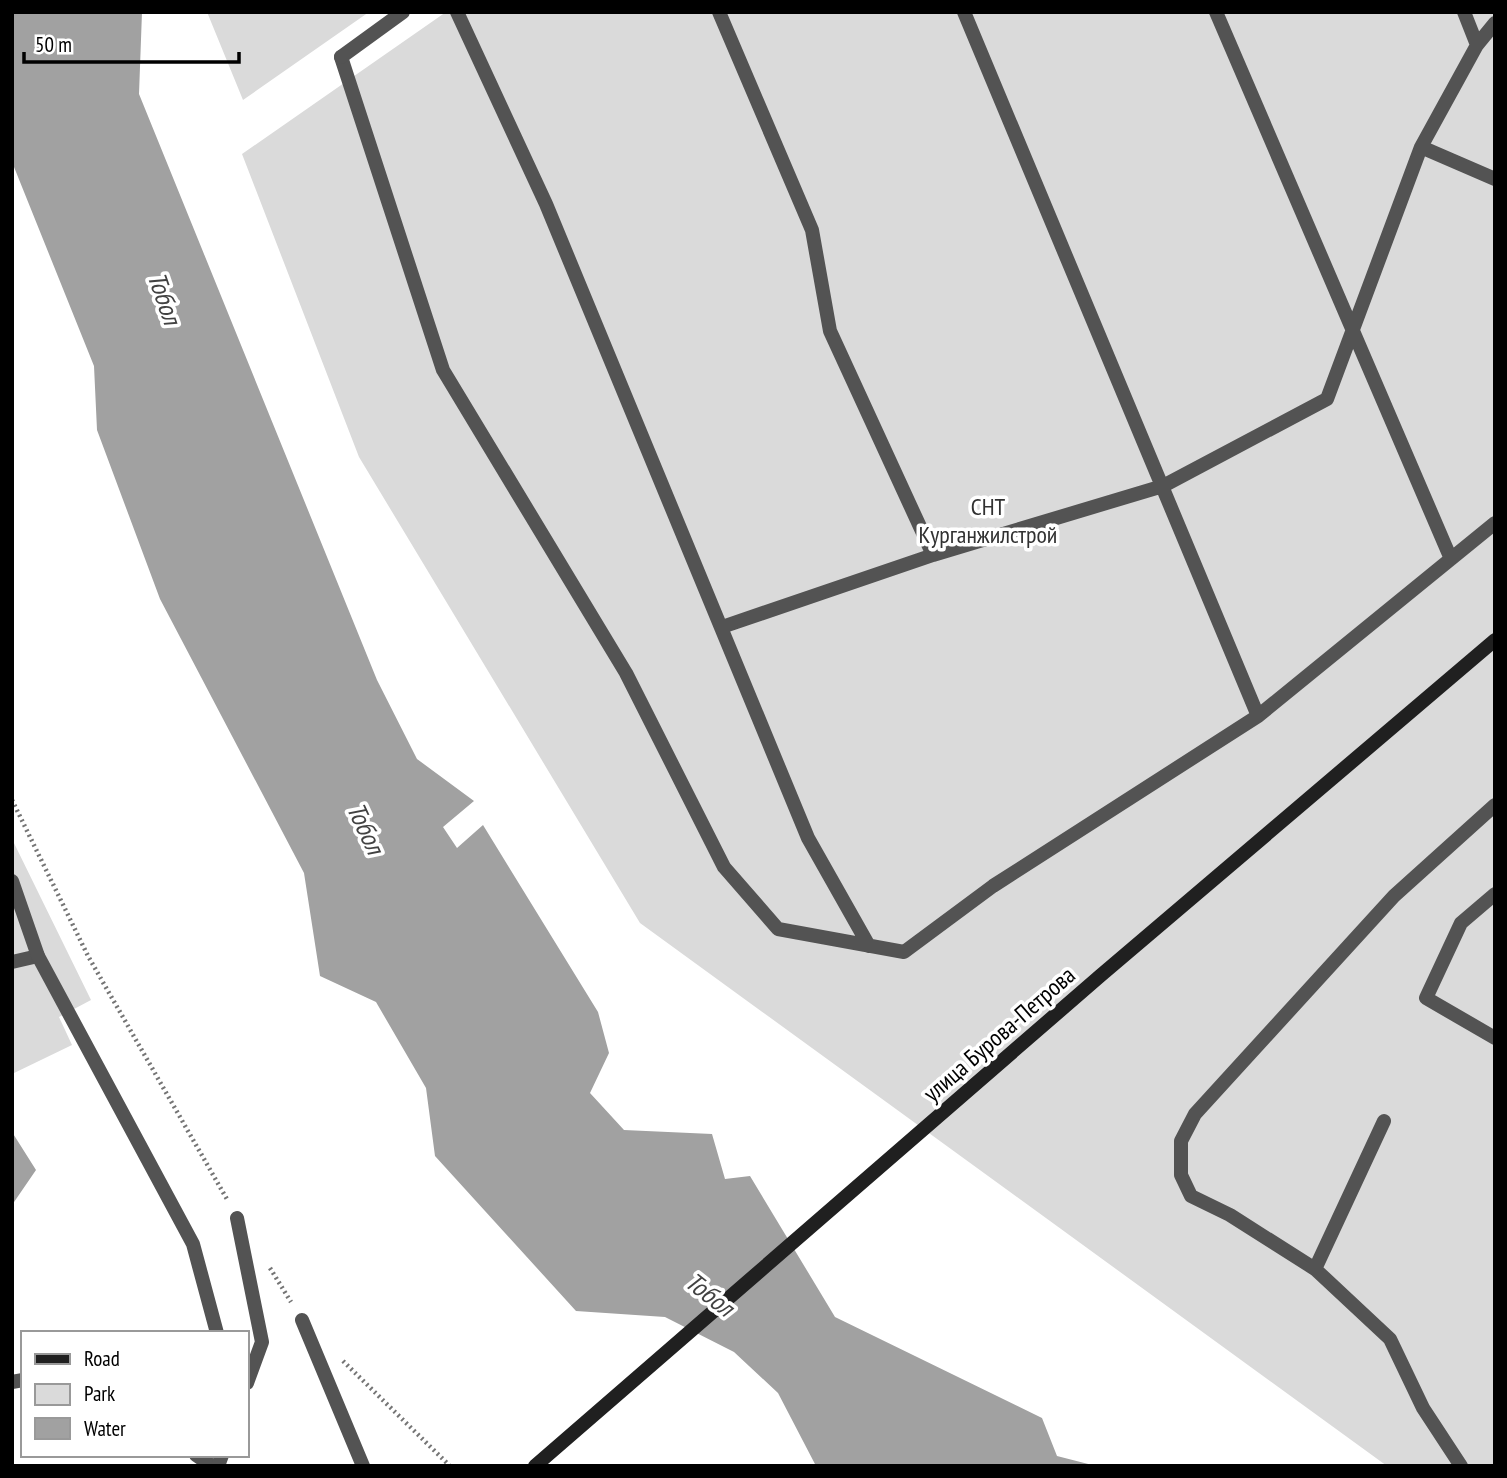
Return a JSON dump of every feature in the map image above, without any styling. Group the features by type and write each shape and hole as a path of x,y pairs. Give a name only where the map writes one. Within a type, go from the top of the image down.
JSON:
{"main road":[{"name":"улица Бурова-Петрова","path":"535,1466 1100,976 1495,640"}],"street":[{"path":"403,12 341,57 443,370 626,673 724,867 778,929 904,952 993,887 1258,716 1495,523"},
{"path":"457,12 546,204 808,838 869,946"},
{"path":"719,12 812,230 830,331 933,555"},
{"path":"964,12 1258,716"},
{"path":"1216,12 1451,559"},
{"path":"1464,12 1477,45"},
{"path":"722,627 933,555 1163,486 1327,399 1421,147 1477,45 1495,23"},
{"path":"1421,147 1495,180"},
{"path":"1461,1466 1423,1408 1390,1339 1315,1269 1230,1215 1191,1196 1181,1175 1181,1141 1195,1114 1394,896 1495,806"},
{"path":"12,880 38,957 193,1244 216,1331"},
{"path":"1495,894 1461,923 1426,998 1495,1038"},
{"path":"12,961 38,957"},
{"path":"1315,1269 1384,1121"},
{"path":"237,1218 262,1342 248,1380"},
{"path":"302,1320 363,1466"}],"path":[{"path":"12,800 88,956 237,1218"},
{"path":"266,1263 302,1320"},
{"path":"341,1359 450,1466"}],"green space":[{"path":"207,12 369,12 243,100"},
{"name":"СНТ Курганжилстрой","path":"446,12 1495,12 1495,1466 1387,1466 640,923 359,457 242,154"},
{"path":"12,839 91,1000 59,1017 72,1045 12,1074"}],"water":[{"name":"Тобол","path":"12,12 142,12 139,94 377,680 417,759 474,801 443,827 457,848 483,825 598,1012 609,1053 590,1093 624,1130 712,1134 725,1179 750,1176 835,1317 1042,1418 1057,1456 1096,1466 816,1466 778,1393 734,1352 665,1317 576,1311 435,1156 426,1088 376,1002 320,976 304,873 160,599 97,430 94,366 12,162"},
{"path":"12,1132 36,1170 12,1205"}]}
